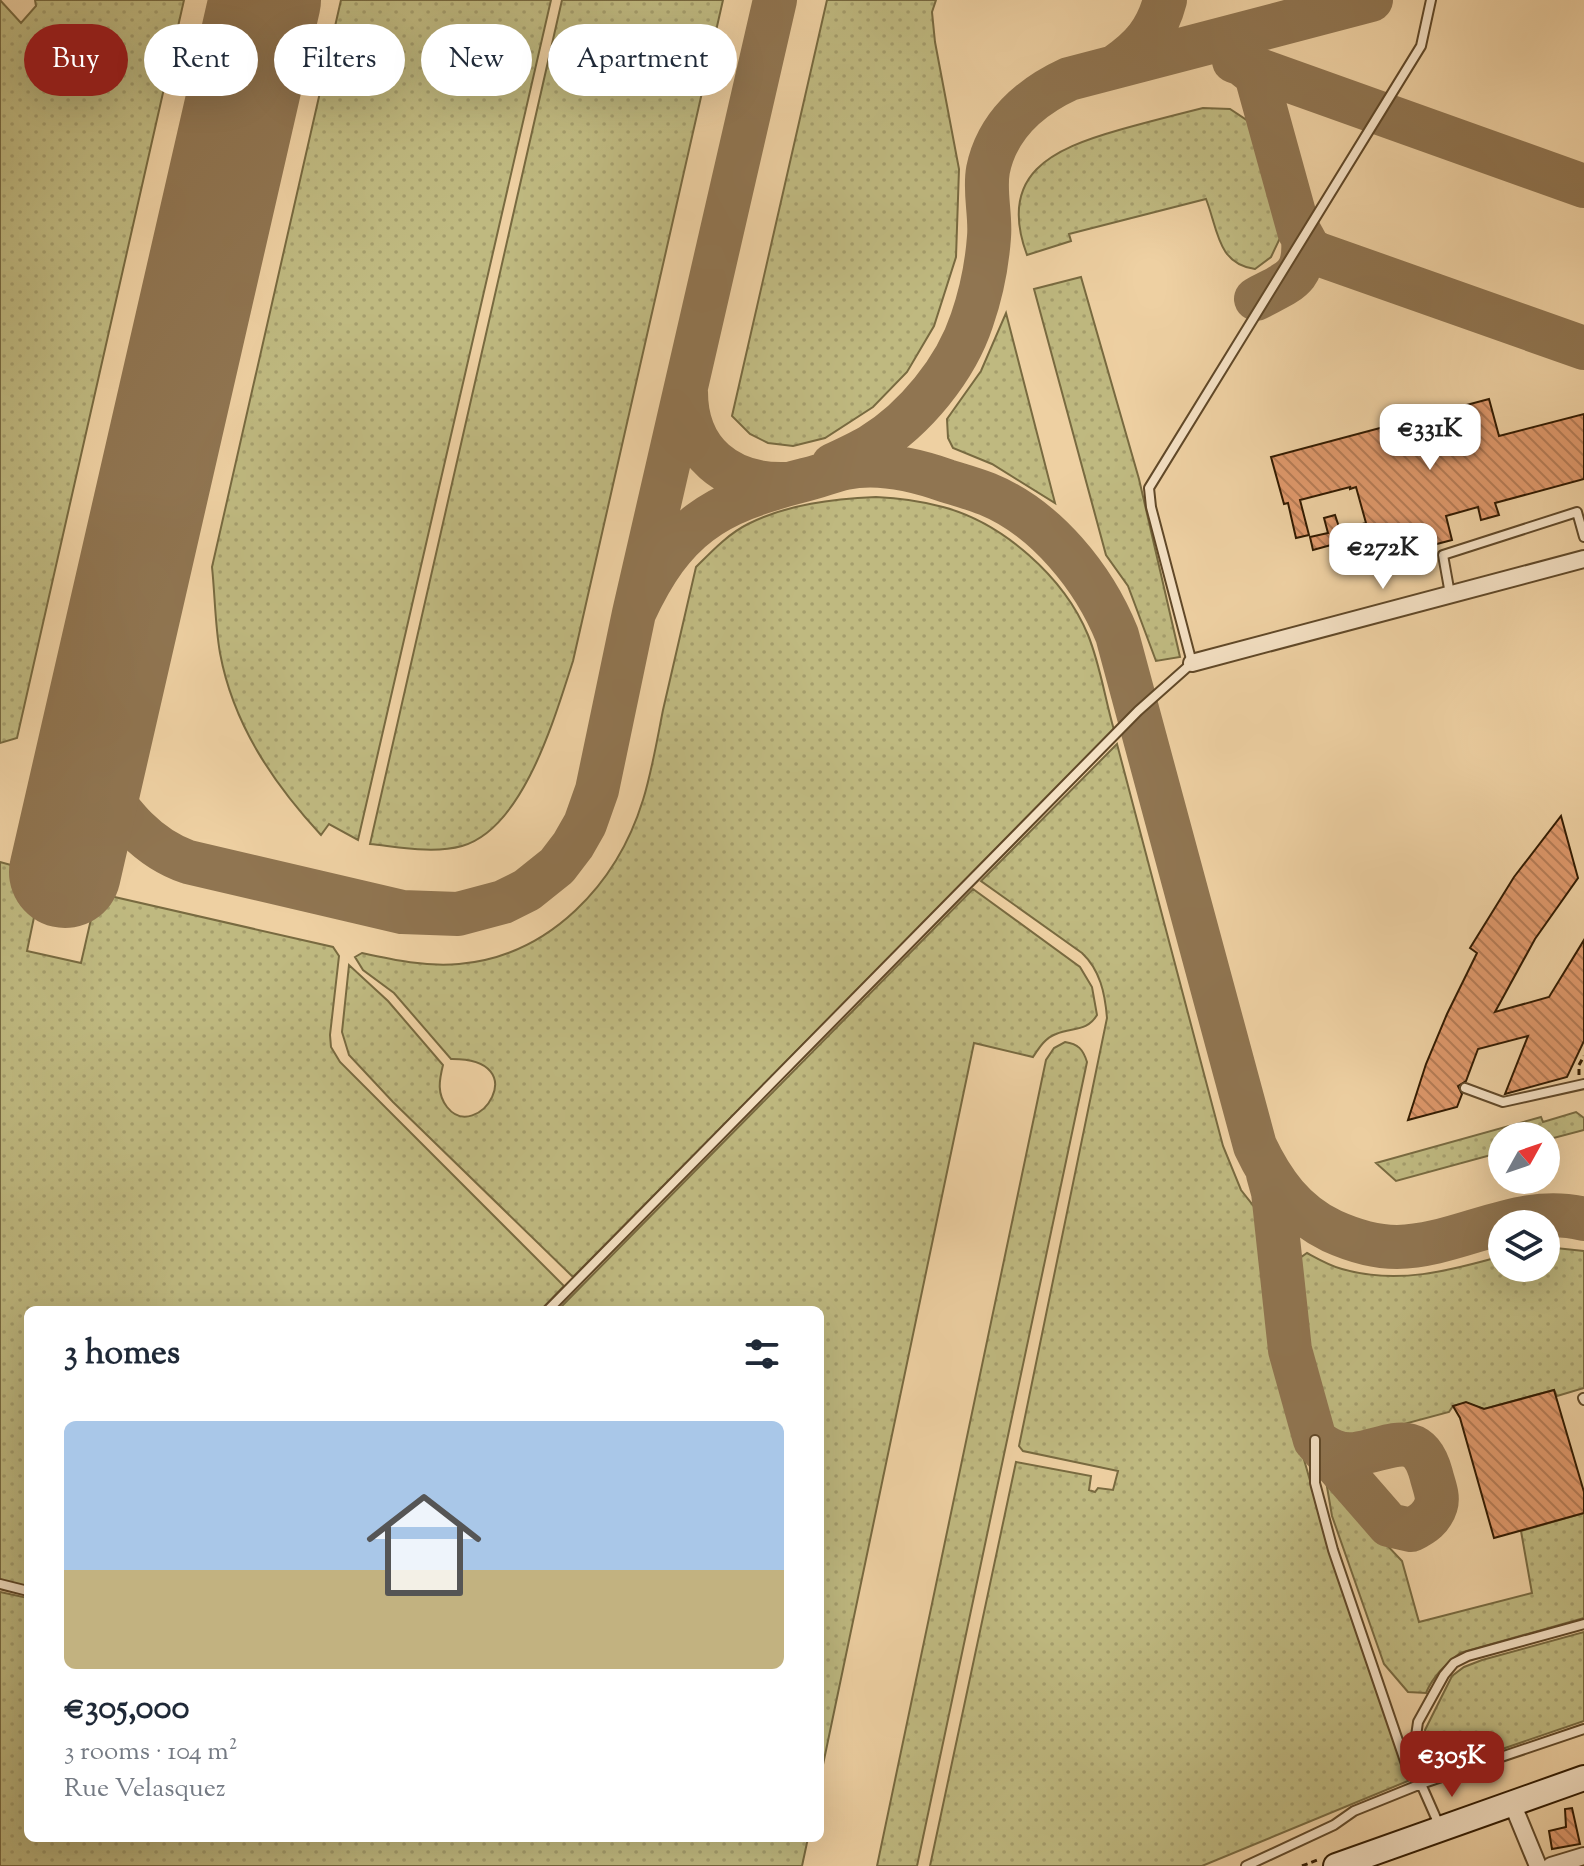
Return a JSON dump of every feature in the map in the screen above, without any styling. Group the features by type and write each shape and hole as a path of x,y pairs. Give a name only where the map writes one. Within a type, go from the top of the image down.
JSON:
{"street":[{"path":"1192,663 1584,559"},
{"path":"1336,1866 1584,1778"},
{"path":"1512,1803 1538,1866"},
{"path":"1551,1866 1584,1856"}],"lane":[{"path":"552,1306 1115,734 1192,663 1151,507 1149,488 1421,46 1431,0"},
{"path":"1450,594 1443,555 1577,512 1584,537"},
{"path":"1465,1088 1503,1102 1584,1084"},
{"path":"1315,1440 1315,1483 1333,1550 1407,1767 1421,1784 1440,1828"},
{"path":"0,1584 24,1590"},
{"path":"1421,1784 1415,1743 1418,1722 1454,1663 1468,1656 1584,1624"},
{"path":"1246,1866 1334,1825 1354,1811 1421,1784 1584,1729"}],"shaded area":[{"path":"0,0 21,23 36,6 35,0 184,0 179,24 144,24 144,96 162,96 17,738 0,743"},
{"path":"341,0 551,0 532,83 532,24 421,24 421,96 529,96 358,840 329,824 321,835 287,795 257,751 226,679 217,632 212,567 319,96 405,96 405,24 336,24"},
{"path":"562,0 723,0 718,24 557,24"},
{"path":"827,0 936,0 932,12 935,42 959,169 956,257 934,326 907,372 873,407 825,438 793,446 768,443 750,434 732,416"},
{"path":"548,62 548,96 701,96 573,661 534,767 503,817 484,835 462,846 416,849 370,844"},
{"path":"1203,108 1230,109 1248,121 1281,236 1271,257 1255,269 1233,260 1221,243 1206,199 1069,234 1071,241 1027,255 1020,227 1019,204 1025,185 1037,169 1072,146"},
{"path":"1081,277 1139,479 1180,657 1156,661 1128,586 1106,555 1034,289"},
{"path":"1006,313 1055,503 992,464 953,448 948,438 947,419 981,371"},
{"path":"876,497 926,503 965,515 1009,539 1029,555 1064,593 1088,635 1114,730 573,1277 393,1102 349,1055 342,1032 349,965 388,1001 443,1065 440,1087 447,1107 459,1116 472,1115 484,1108 492,1097 495,1084 490,1071 476,1062 451,1059 394,993 363,970 355,957 362,953 434,965 492,958 522,947 550,931 575,910 597,887 616,860 643,800 696,567 720,543 763,517 811,504"},
{"path":"1117,744 1223,1146 1241,1190 1259,1213 1276,1360 1287,1400 1331,1554 1408,1781 1202,1866 930,1866 1016,1462 1091,1476 1089,1490 1095,1492 1098,1488 1113,1490 1118,1471 1023,1451 1019,1446 1107,1018 1103,991 1097,974 1082,953 981,881"},
{"path":"0,862 43,874 27,951 81,963 97,893 333,947 339,956 330,1035 331,1047 340,1062 564,1286 545,1306 24,1306 24,1586 0,1581"},
{"path":"973,889 1080,967 1092,987 1097,1015 1089,1024 1049,1038 1033,1057 974,1043 824,1760 824,1306 562,1306"},
{"path":"1065,1042 1079,1048 1087,1062 917,1866 877,1866 1046,1060 1054,1048"},
{"path":"1576,1112 1584,1118 1584,1130 1560,1136 1560,1122 1543,1122"},
{"path":"1541,1117 1543,1122 1523,1122"},
{"path":"1488,1132 1488,1156 1396,1181 1376,1163"},
{"path":"1560,1248 1584,1251 1584,1388 1557,1396 1554,1390 1484,1409 1466,1403 1453,1406 1449,1412 1352,1438 1337,1436 1329,1428 1306,1347 1297,1260 1307,1253 1342,1269 1383,1276 1423,1274 1488,1260 1488,1282 1560,1282"},
{"path":"1326,1481 1402,1561 1419,1622 1532,1593 1521,1531 1584,1513 1584,1618 1460,1653 1440,1671 1426,1693 1408,1692 1384,1664 1332,1516"},
{"path":"0,1592 24,1597 24,1842 807,1842 802,1866 0,1866"},
{"path":"1584,1632 1584,1721 1432,1773 1425,1730 1452,1676 1482,1660"}],"building":[{"path":"1489,399 1499,436 1584,414 1584,479 1495,503 1499,515 1481,520 1478,507 1446,516 1452,540 1414,550 1408,526 1343,542 1348,558 1335,562 1331,545 1313,550 1310,537 1328,533 1324,518 1335,515 1340,530 1366,523 1356,487 1350,487 1300,500 1309,535 1296,538 1288,503 1284,504 1271,457"},
{"path":"1561,816 1578,878 1535,939 1495,1012 1549,997 1584,940 1584,1041 1567,1077 1505,1094 1528,1036 1478,1049 1466,1081 1458,1086 1462,1094 1457,1107 1408,1120 1426,1064 1477,953 1470,948 1514,877"},
{"path":"1554,1390 1584,1492 1584,1513 1494,1538 1460,1418 1453,1406 1466,1402 1484,1409"},
{"path":"1572,1808 1580,1844 1552,1849 1549,1831 1566,1827 1565,1809"}],"taxiway":[{"path":"89,769 131,824 171,855 188,862 402,912 458,914 503,902 527,890 557,866 585,824 597,790 634,613 775,0"},
{"path":"1116,66 1147,38 1158,21 1165,0"},
{"path":"833,465 871,446 903,422 932,391 956,357 972,320 985,268 989,229 987,178 992,154 1007,127 1029,104 1069,79 1371,0"},
{"path":"1234,61 1584,186"},
{"path":"1241,63 1256,75 1299,231 1309,249 1584,348"},
{"path":"1256,299 1286,283 1298,271 1302,262 1303,238"},
{"path":"686,392 693,432 714,461 746,479 786,484"},
{"path":"634,613 649,584 681,539 721,510 772,489 845,468 884,466 910,470 977,490 1009,505 1029,518 1066,552 1095,592 1117,635 1255,1146 1286,1195 1318,1224 1347,1237 1388,1247 1420,1245 1537,1216 1560,1215 1584,1219"},
{"path":"1268,1174 1273,1192 1290,1350 1315,1440 1389,1525 1411,1530 1432,1514 1437,1501 1435,1490 1425,1459 1418,1450 1400,1444 1344,1454 1315,1440"}],"runway":[{"path":"65,872 265,0"}]}
